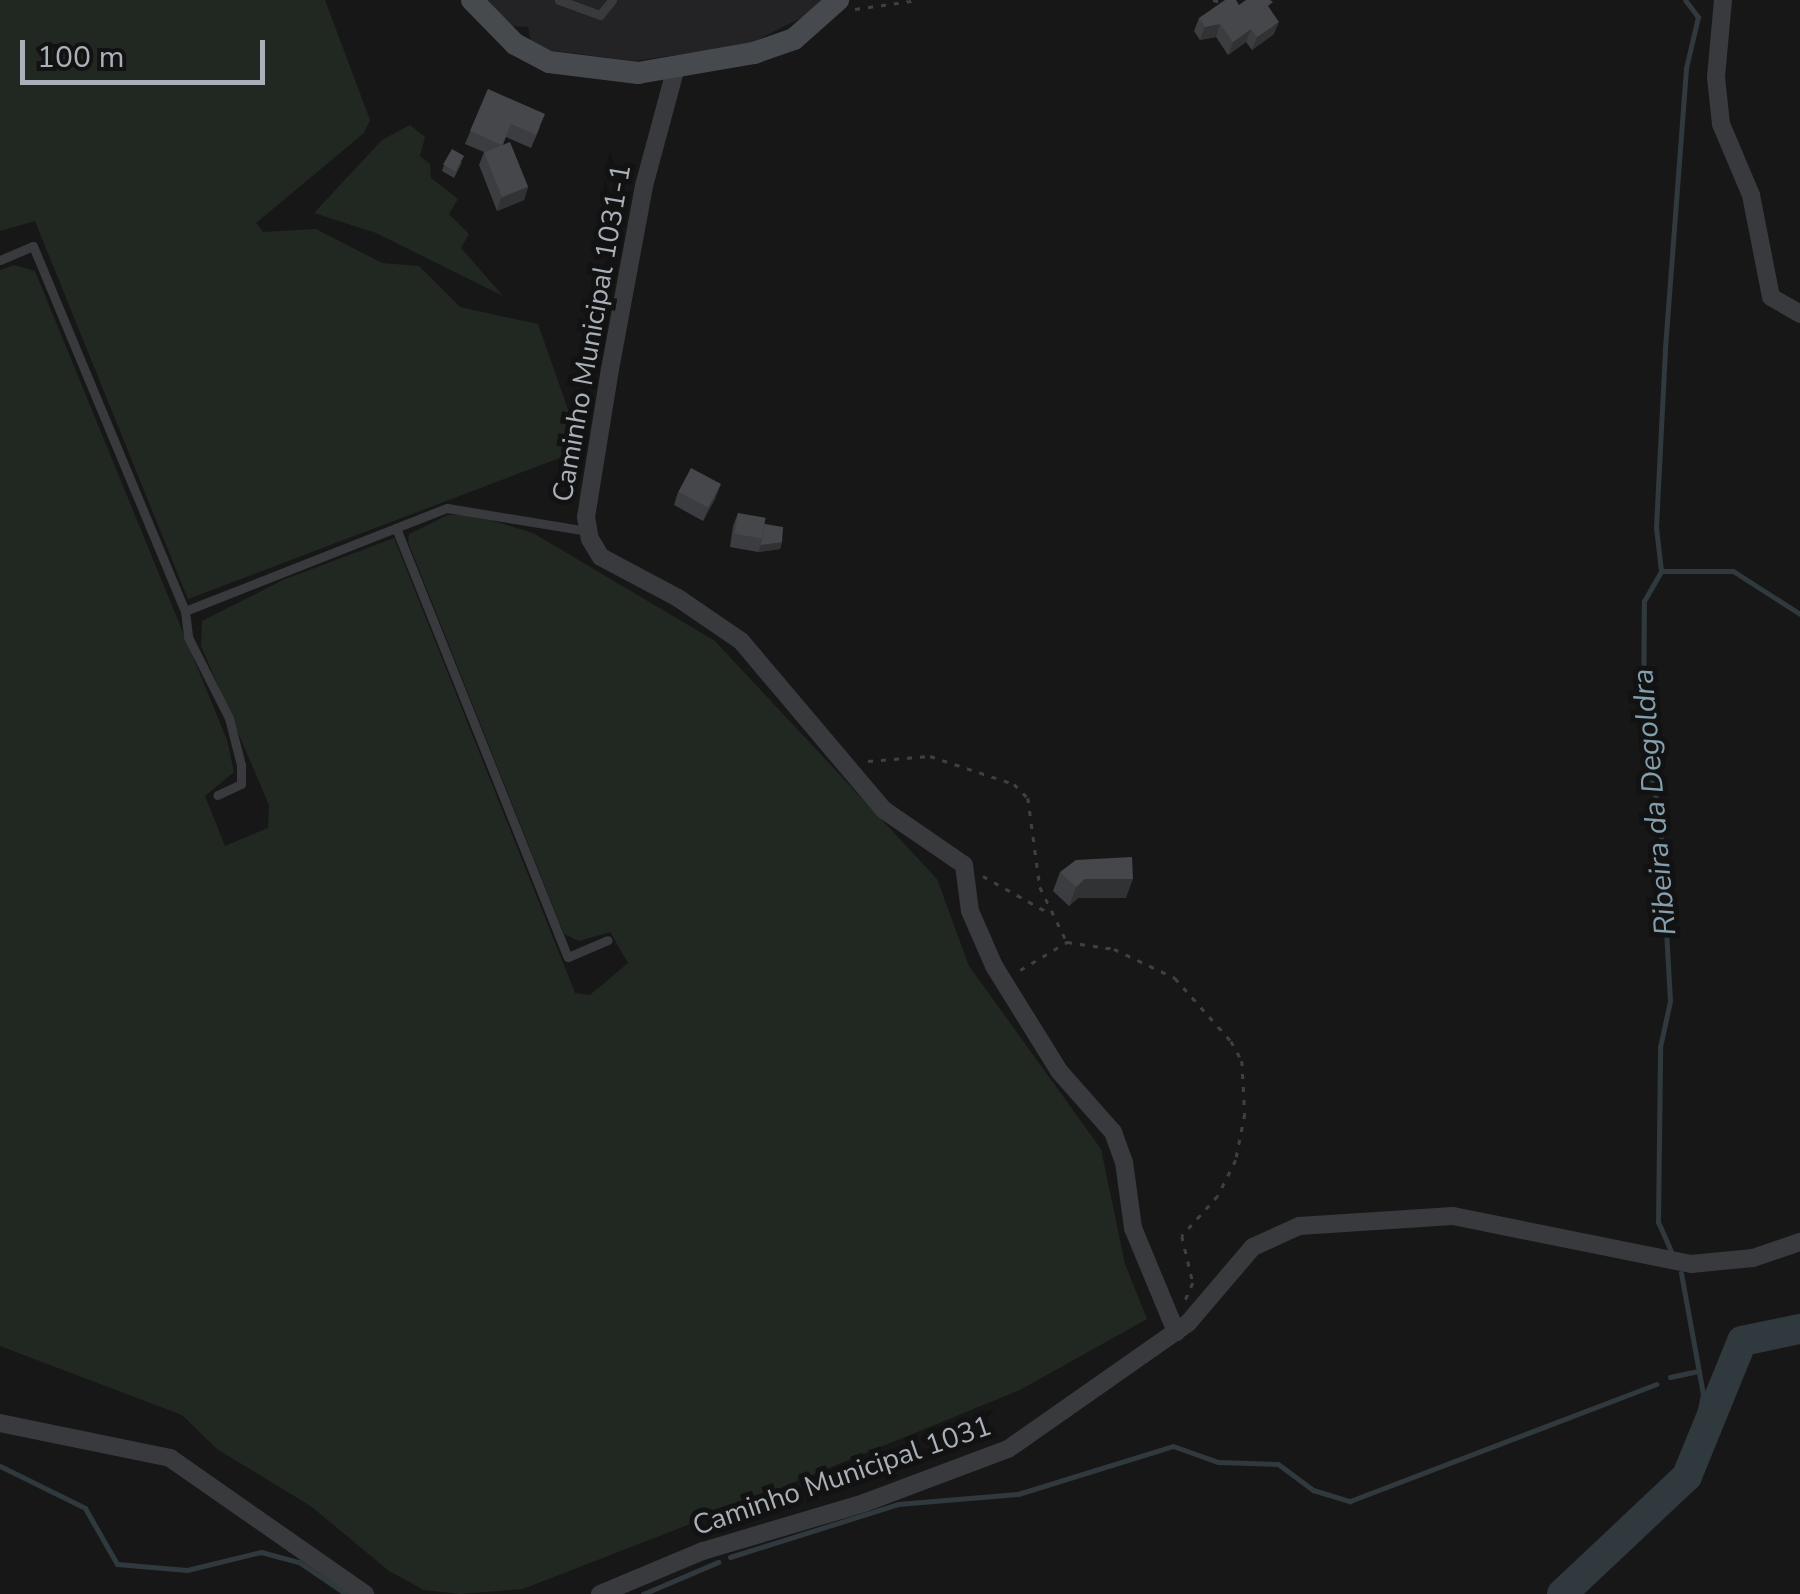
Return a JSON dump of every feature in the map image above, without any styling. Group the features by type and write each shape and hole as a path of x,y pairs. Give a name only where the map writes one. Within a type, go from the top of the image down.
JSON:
{"main road":[{"path":"472,0 515,44 548,62 597,72 675,71 754,54 794,39 838,0"}],"street":[{"path":"1723,0 1716,76 1721,124 1751,195 1771,297 1800,314"},
{"name":"Caminho Municipal 1031-1","path":"675,71 644,186 589,531 601,557 740,641 832,752 912,834 964,865"},
{"path":"964,865 970,912 994,966 1059,1072 1113,1132 1124,1162 1132,1228 1178,1330"},
{"name":"Caminho Municipal 1031","path":"600,1594 703,1551 988,1459 1178,1330 1215,1298 1253,1247 1322,1222 1453,1216 1691,1264 1754,1258 1800,1242"},
{"path":"0,1423 170,1458 366,1594"}],"lane":[{"path":"559,0 600,15 612,0"},
{"path":"0,260 33,246 186,611 188,637 229,718 241,765 241,784 217,796"},
{"path":"186,611 447,508 474,507 540,527 589,531"},
{"path":"396,528 568,958 608,940"}],"path":[{"path":"821,18 918,0"},
{"path":"1214,0 1233,4"},
{"path":"832,752 887,763 945,758 1014,784 1033,813 1048,913"},
{"path":"964,865 1063,924 1067,942"},
{"path":"994,966 1028,968 1067,942 1114,949 1175,978 1242,1061 1244,1114 1236,1160 1218,1196 1182,1236 1192,1283 1178,1330"}],"shaded area":[{"path":"0,0 325,0 370,120 364,133 256,223 263,232 316,229 382,263 419,266 460,307 538,324 579,441 565,456 188,599 35,221 0,231"},
{"path":"485,0 823,0 811,13 749,44 635,61 547,50 531,41 528,27 512,26"},
{"path":"410,125 425,137 420,156 430,164 431,178 458,199 449,214 469,234 461,248 503,296 376,233 314,213 382,140"},
{"path":"14,265 35,271 227,740 234,772 205,796 225,846 268,828 269,805 201,646 202,621 283,580 394,538 575,993 590,995 628,963 610,932 579,941 564,934 408,542 409,534 448,515 473,515 533,533 715,641 937,879 969,966 1101,1149 1125,1264 1147,1319 1020,1390 734,1507 523,1589 460,1594 424,1590 389,1571 312,1507 217,1449 182,1415 0,1346 0,270"}],"building":[{"path":"1225,0 1236,0 1239,5 1246,0 1270,0 1273,2 1268,6 1279,22 1257,37 1251,29 1233,42 1220,24 1205,27 1199,18"},
{"path":"488,89 545,114 536,135 511,124 502,145 470,131"},
{"path":"510,142 528,187 502,197 484,152"},
{"path":"452,149 464,156 455,172 443,165"},
{"path":"691,468 721,484 708,508 678,492"},
{"path":"738,513 766,518 762,539 734,534"},
{"path":"765,524 783,527 782,542 761,545"},
{"path":"1132,857 1133,879 1085,879 1076,887 1060,872 1076,860"}],"waterway":[{"name":"Ribeira da Degoldra","path":"1671,1251 1658,1222 1660,1047 1670,1001 1660,821 1643,730 1644,601 1661,571 1656,527 1665,348 1686,68 1698,17 1685,0"},
{"path":"1662,571 1733,571 1800,614"},
{"name":"Ribeira da Degoldra","path":"1681,1273 1703,1394 1687,1476"},
{"name":"Ribeira da Degoldra","path":"1562,1594 1687,1476 1742,1341 1800,1329"},
{"path":"1670,1377 1698,1371"},
{"path":"730,1557 898,1504 1018,1494 1173,1446 1218,1462 1278,1464 1313,1490 1350,1501 1656,1384"},
{"path":"0,1466 85,1508 117,1564 187,1570 261,1552 299,1562 346,1594"},
{"path":"643,1594 718,1562"}]}
